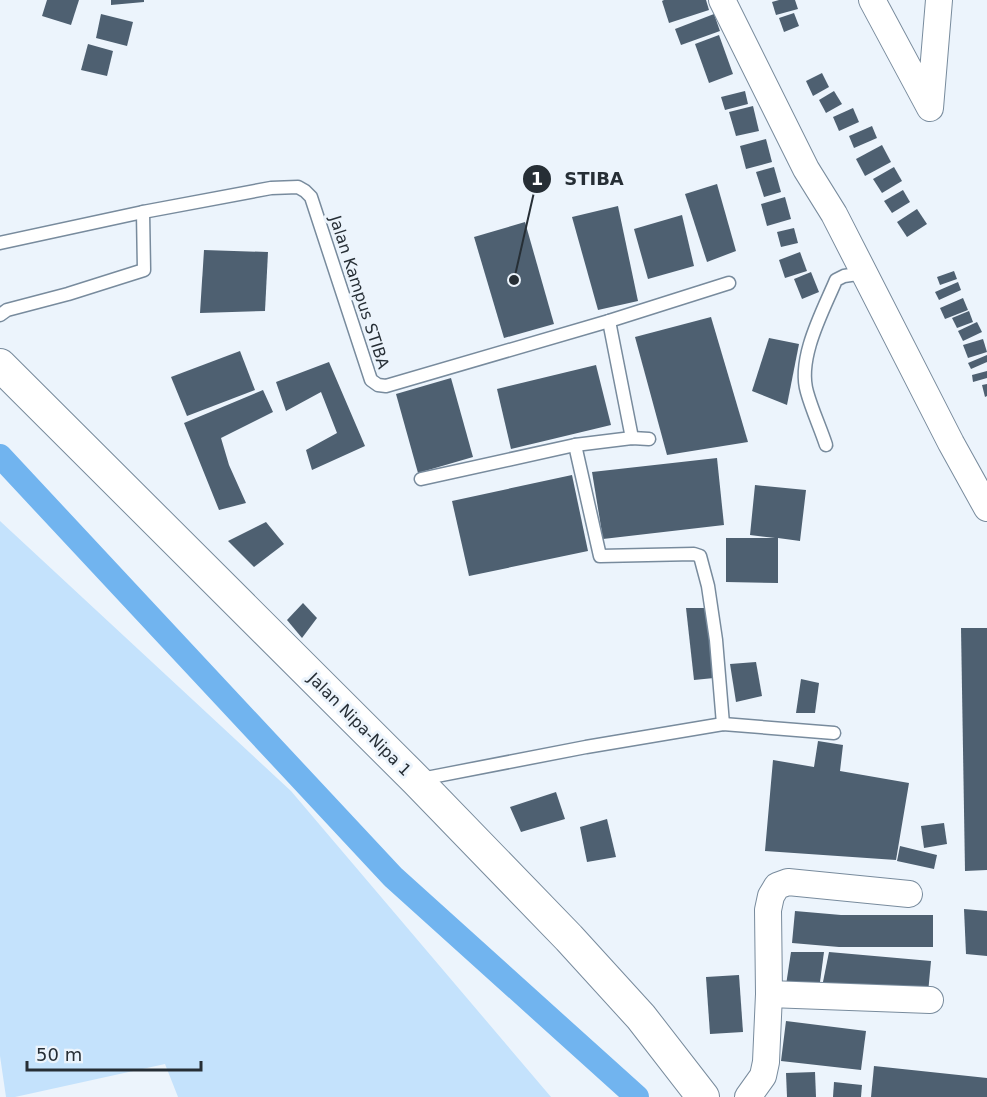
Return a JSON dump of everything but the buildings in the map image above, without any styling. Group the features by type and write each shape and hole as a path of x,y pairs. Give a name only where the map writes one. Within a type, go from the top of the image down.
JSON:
{"street":[{"path":"722,0 806,169 834,214 951,443 987,508"},
{"path":"872,0 930,108 939,0"},
{"name":"Jalan Nipa-Nipa 1","path":"0,365 416,780 561,929 641,1017 703,1097"},
{"path":"748,1097 763,1076 766,1062 769,994 768,910 771,896 777,886 788,882 909,894"},
{"path":"769,994 930,1000"}],"lane":[{"name":"Jalan Kampus STIBA","path":"0,243 143,212 271,188 290,186 305,191 311,197 371,380 378,385 386,386 609,321 729,283"},
{"path":"0,315 7,310 144,270 143,212"},
{"path":"826,445 806,391 805,366 822,311 836,280 844,276 864,273"},
{"path":"609,321 632,438"},
{"path":"421,479 575,445 632,438 649,439"},
{"path":"575,445 600,556 694,554 700,556 708,586 716,640 723,724"},
{"path":"416,780 586,747 723,724 834,733"}],"shaded area":[{"path":"0,521 291,791 551,1097 178,1097 165,1064 15,1097 6,1097 0,1056"}],"waterway":[{"path":"0,456 393,877 637,1097"}],"place":[{"name":"STIBA","path":"514,280"}]}
